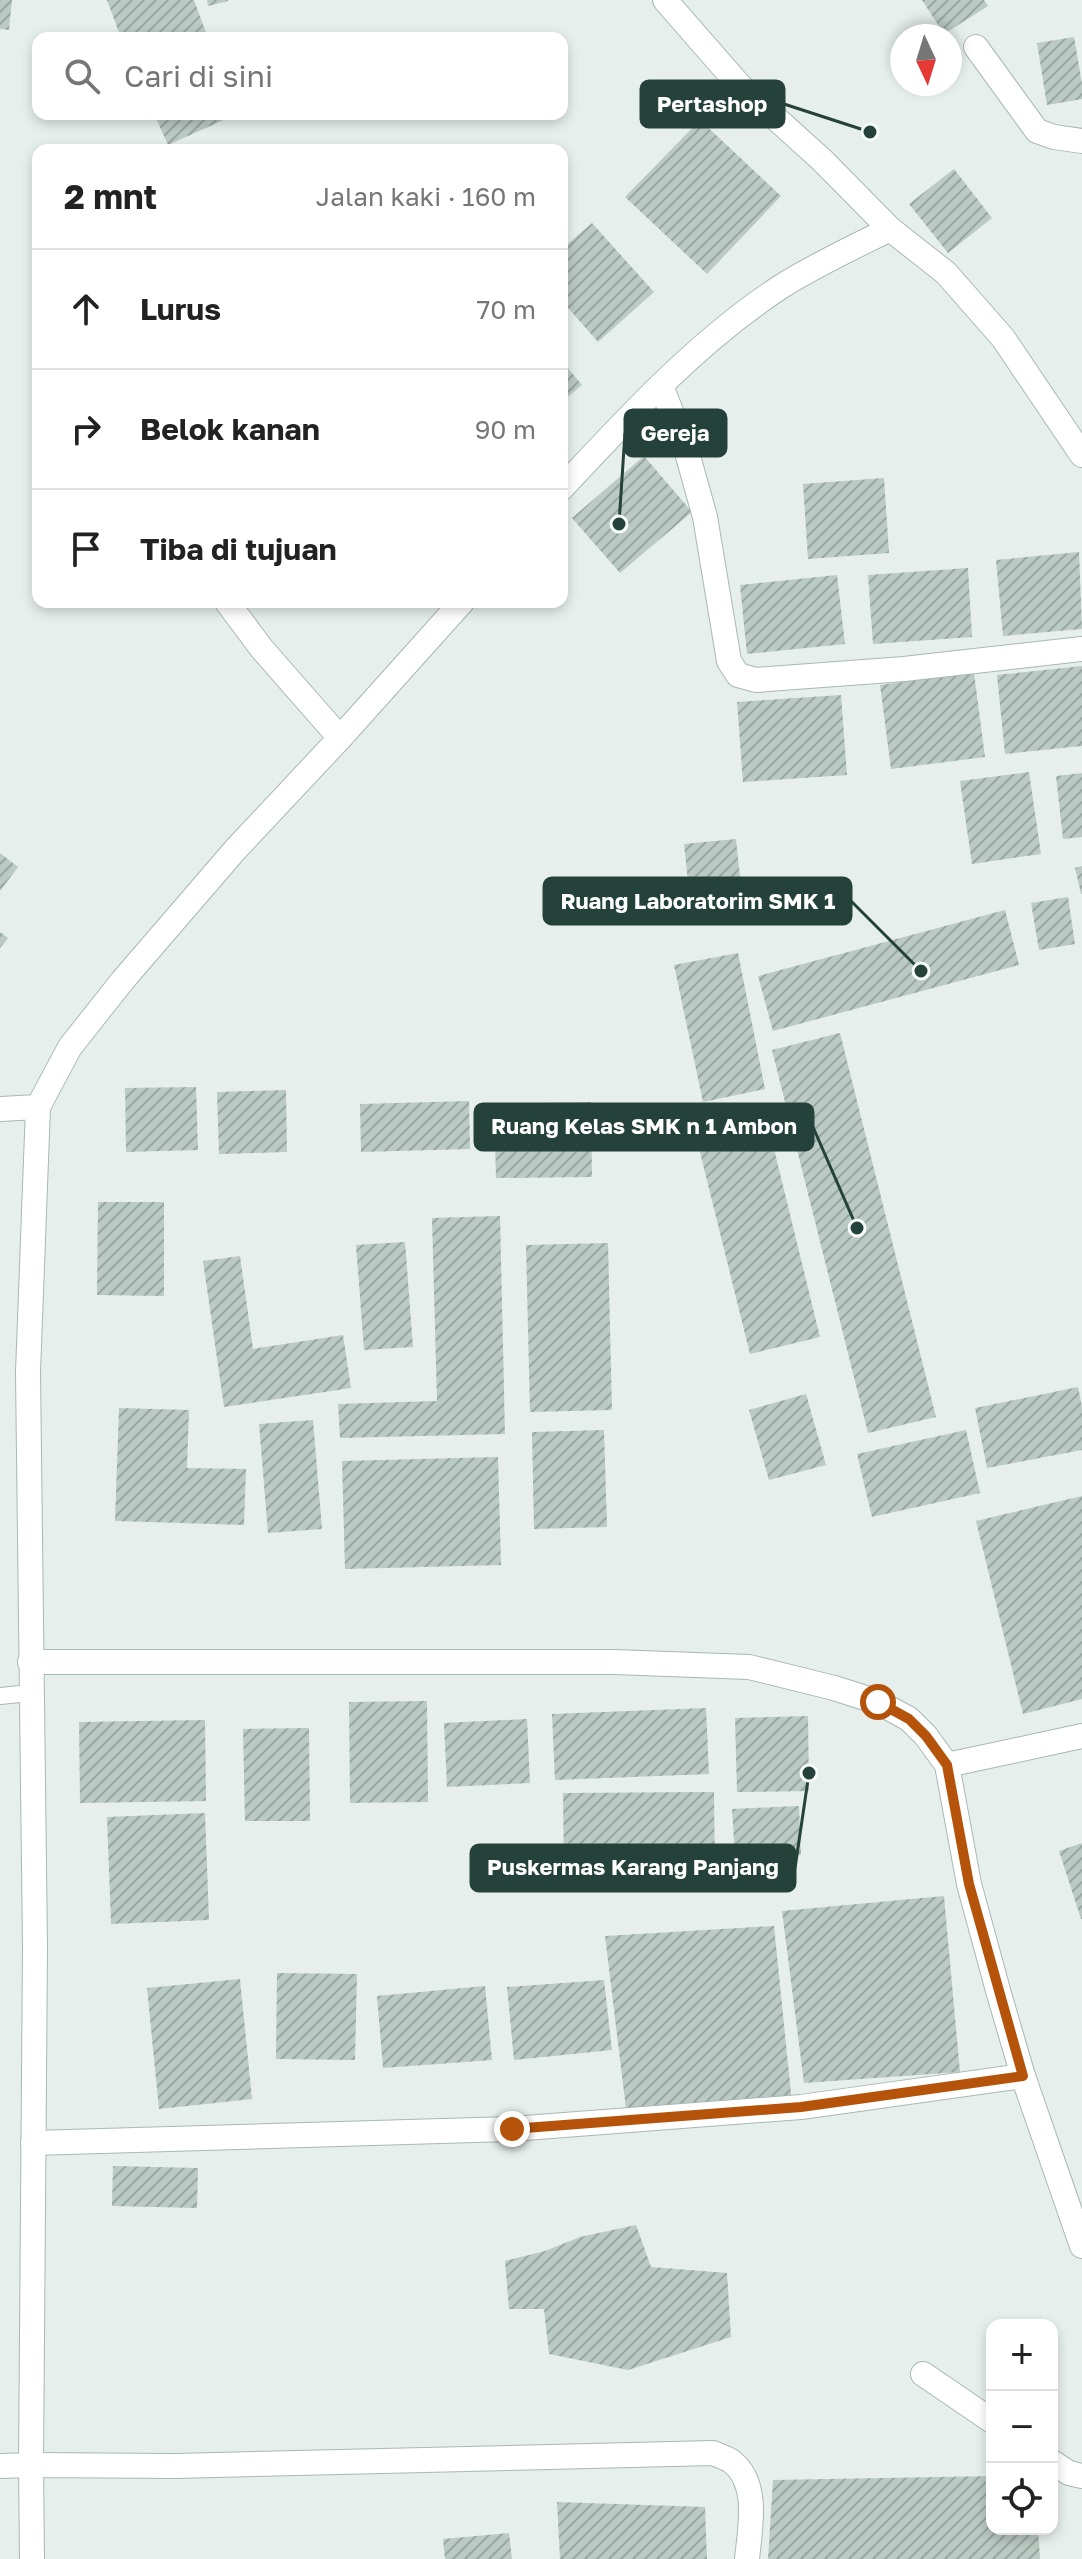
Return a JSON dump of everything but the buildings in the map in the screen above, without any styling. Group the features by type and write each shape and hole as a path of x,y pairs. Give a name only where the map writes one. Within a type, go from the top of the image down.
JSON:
{"street":[{"path":"665,0 740,86 822,160 890,229 946,273 1003,338 1082,455"},
{"path":"976,47 1037,131 1082,141"},
{"path":"568,482 705,345 781,287 890,229"},
{"path":"661,386 686,449 705,517 729,661 738,675 756,680 904,669 1082,649"},
{"path":"231,608 262,649 340,738"},
{"path":"32,2559 35,1948 28,1372 38,1107 70,1047 123,980 235,850 457,608"},
{"path":"0,1109 38,1107"},
{"path":"30,1662 614,1662 749,1667 878,1702 909,1719 947,1765 969,1884 1023,2076 1082,2246"},
{"path":"947,1765 1082,1736"},
{"path":"33,2143 512,2129 801,2107 1023,2076"},
{"path":"923,2374 986,2417"},
{"path":"0,2466 175,2466 713,2453 731,2461 743,2475 751,2496 747,2559"},
{"path":"1054,2463 1069,2473 1082,2476"}],"lane":[{"path":"0,1696 30,1693"}],"place":[{"name":"Pertashop","path":"870,132"},
{"name":"Gereja","path":"619,524"},
{"name":"Ruang Laboratorim SMK 1","path":"921,971"},
{"name":"Ruang Kelas SMK n 1 Ambon","path":"857,1228"},
{"name":"Puskermas Karang Panjang","path":"809,1773"}],"route":[{"path":"512,2129 801,2107 1023,2076 969,1884 947,1765 909,1719 878,1702"}]}
